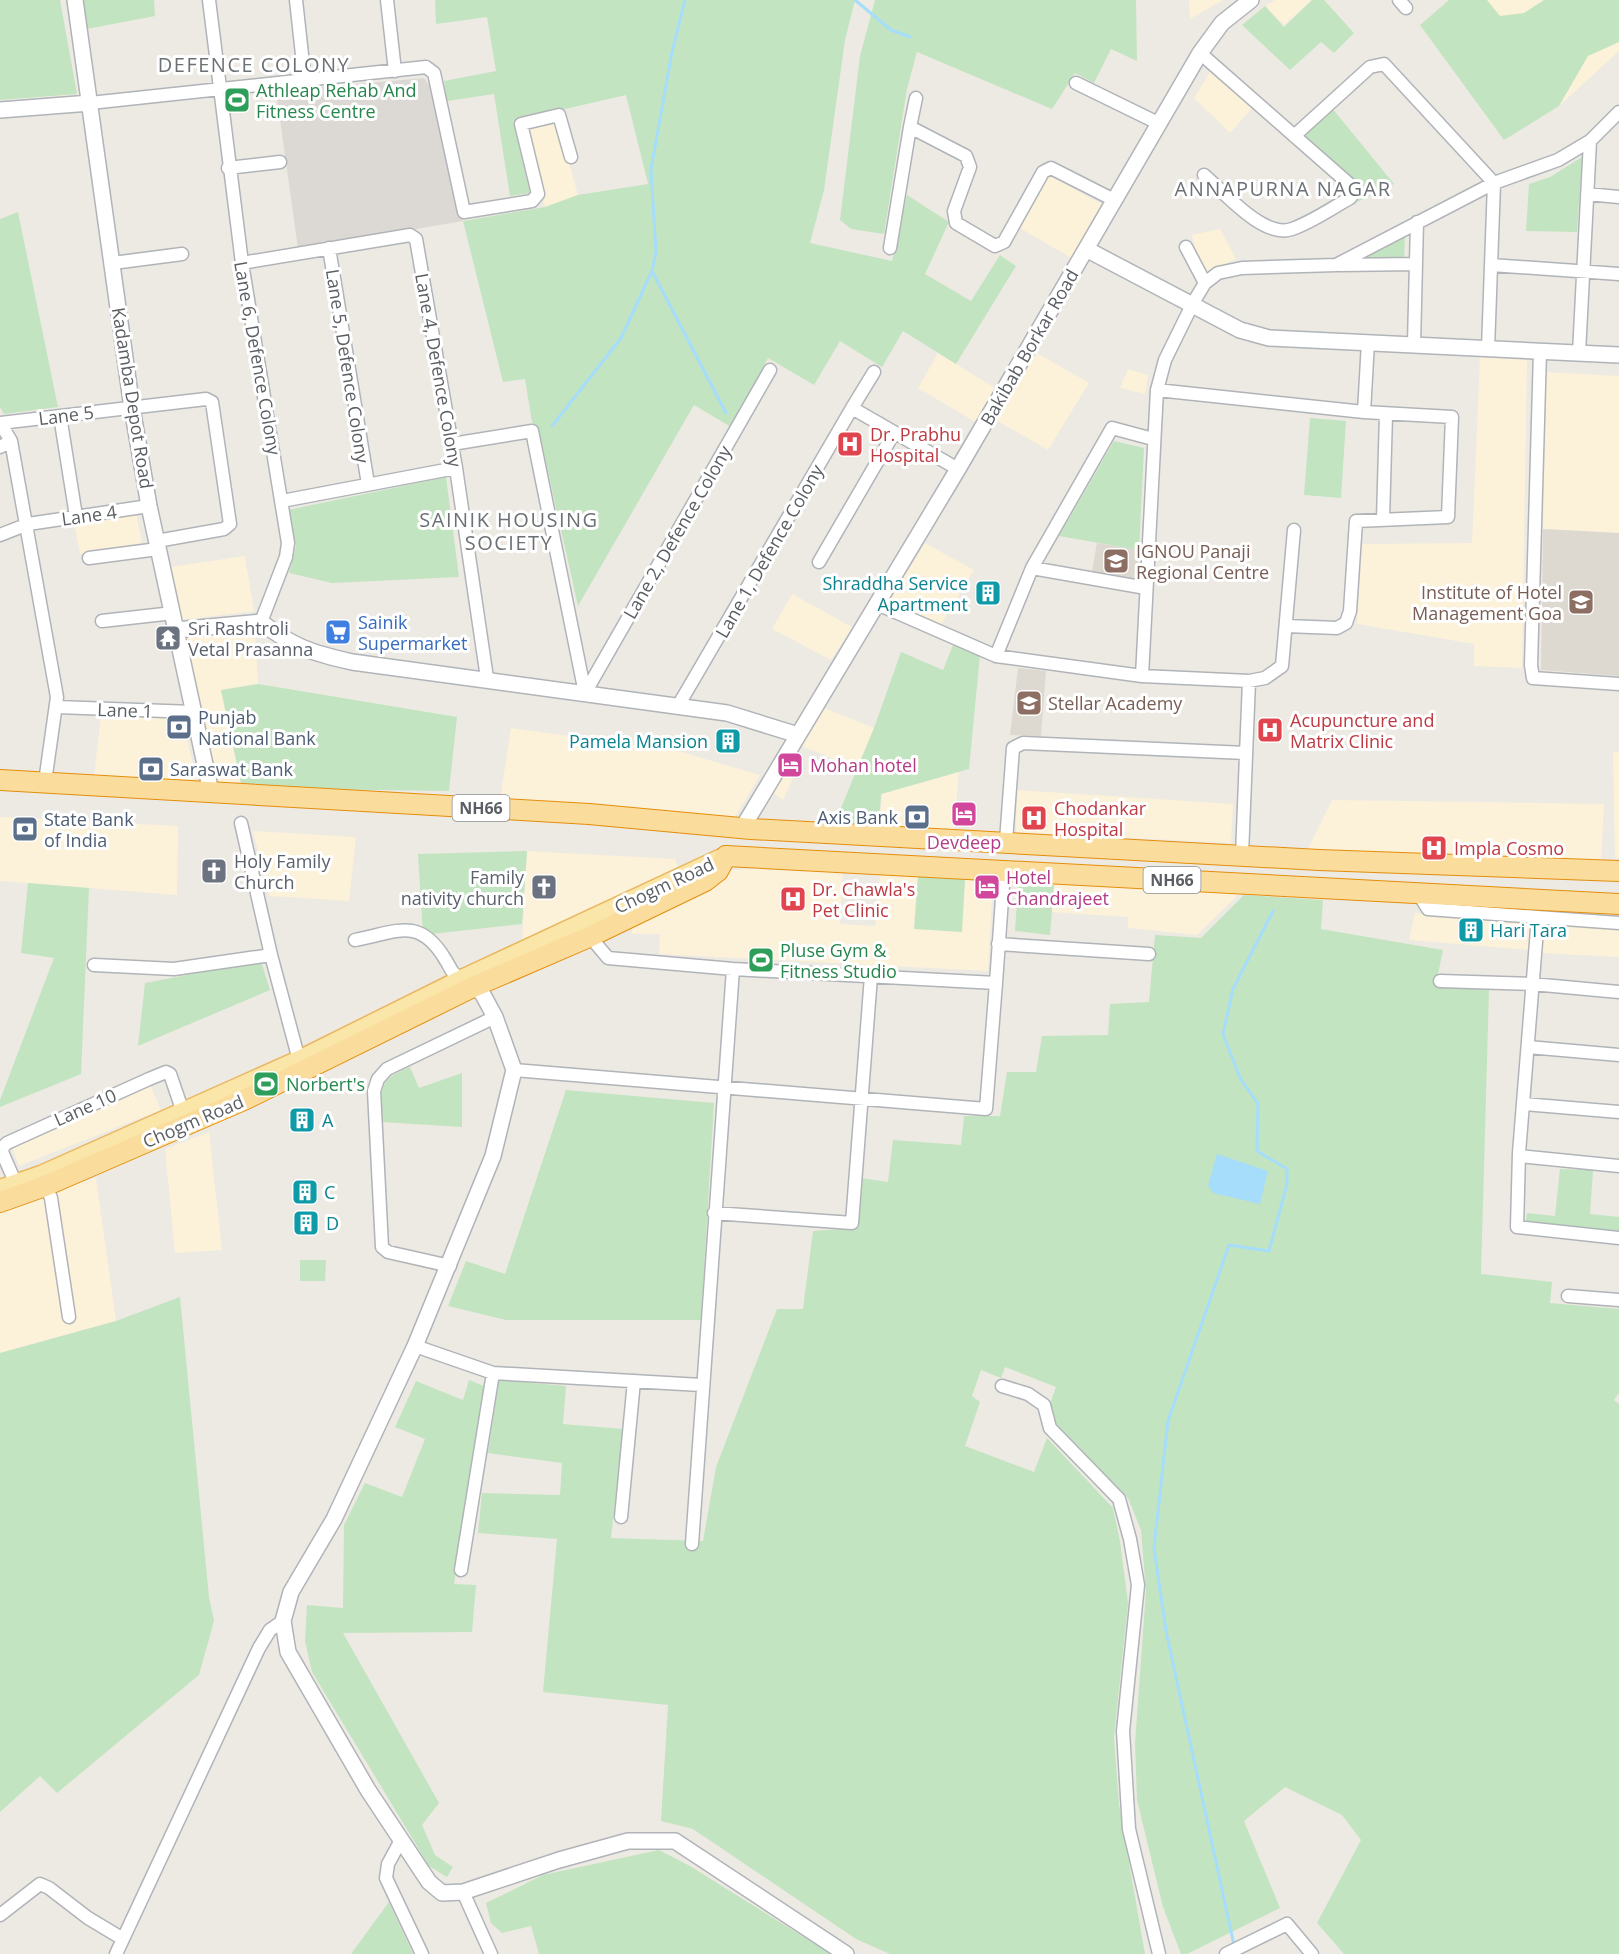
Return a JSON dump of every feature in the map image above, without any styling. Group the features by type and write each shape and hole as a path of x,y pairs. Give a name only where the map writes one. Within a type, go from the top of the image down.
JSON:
{"highway":[{"name":"NH66","path":"0,780 589,814 743,827 1242,855 1619,871"},
{"name":"Chogm Road","path":"0,1202 43,1181 246,1099 467,983 585,930 705,881 718,871 726,856 1004,871"},
{"name":"NH66","path":"1004,871 1619,904"}],"main road":[{"name":"Chogm Road","path":"8,1186 43,1181 183,1112 467,983"}],"street":[{"name":"Kadamba Depot Road","path":"75,0 132,408 149,506 211,792"},
{"name":"Lane 6, Defence Colony","path":"209,0 228,168 288,543 286,557 261,622"},
{"path":"296,0 305,81"},
{"path":"387,0 395,71"},
{"name":"Bakibab Borkar Road","path":"743,827 958,469 1200,53 1222,23 1251,0"},
{"path":"1200,53 1356,190 1350,198 1292,230 1276,231 1263,226 1204,175"},
{"path":"1294,136 1370,67 1384,64 1494,183 1488,349"},
{"path":"0,110 218,91 426,67 434,73 464,212 532,201 538,194 521,124 560,115 571,157"},
{"path":"1076,83 1160,124"},
{"path":"890,248 916,98"},
{"path":"1336,265 1494,183 1558,160 1590,141 1619,112"},
{"path":"910,127 966,156 970,166 954,211 956,223 995,246 1004,242 1043,172 1051,168 1114,200"},
{"path":"1579,353 1590,141"},
{"path":"228,168 280,162"},
{"path":"1587,194 1619,197"},
{"path":"1414,344 1417,222"},
{"name":"Lane 4, Defence Colony","path":"242,263 410,235 416,239 456,468 487,678"},
{"path":"1186,247 1205,283"},
{"name":"Lane 5, Defence Colony","path":"329,248 368,484"},
{"path":"1086,249 1193,303 1240,330 1269,338 1619,355"},
{"path":"113,263 182,254"},
{"path":"1142,676 1157,390 1165,360 1205,283 1218,273 1242,268 1416,264"},
{"path":"1491,265 1619,274"},
{"path":"1364,412 1368,342"},
{"path":"1540,351 1531,665 1533,678 1619,684"},
{"name":"Lane 2, Defence Colony","path":"585,693 770,370"},
{"name":"Lane 1, Defence Colony","path":"678,706 874,372"},
{"path":"1157,390 1364,412 1452,417 1448,517 1356,520 1350,611 1346,623 1337,628 1286,626"},
{"name":"Lane 5","path":"0,423 206,399 212,402 230,524 224,529 158,545"},
{"path":"852,408 958,469"},
{"path":"1383,519 1386,414"},
{"path":"60,416 76,516"},
{"path":"0,423 28,524 57,707 45,782"},
{"path":"996,656 1032,568 1112,428 1154,439"},
{"path":"452,444 532,431 585,693"},
{"path":"819,562 894,433"},
{"path":"282,501 456,468"},
{"name":"Lane 4","path":"0,535 28,524 149,506"},
{"path":"877,604 996,656 1142,676 1249,681 1265,678 1282,666 1294,530"},
{"path":"89,558 158,545"},
{"path":"1032,568 1146,588"},
{"path":"102,621 172,613"},
{"path":"176,630 261,622 282,638 310,653 352,662 487,678 727,713 798,735"},
{"path":"1242,855 1249,681"},
{"name":"Lane 1","path":"57,707 193,712"},
{"path":"1006,841 1013,748 1023,743 1246,753"},
{"path":"241,823 271,955 299,1060"},
{"path":"514,1071 723,1090 986,1109 1004,871"},
{"path":"1418,893 1428,909 1619,923"},
{"path":"1538,917 1519,1156 1517,1227 1619,1238"},
{"path":"355,940 416,930 430,937 453,975 482,993 495,1017 514,1071 493,1156 450,1266 334,1520 291,1592 284,1621 288,1652 368,1790 429,1882 442,1893 463,1892 559,1860 628,1841 675,1841 846,1954"},
{"path":"585,930 608,957 733,969 996,983"},
{"path":"998,944 1149,954"},
{"path":"94,965 174,969 271,955"},
{"path":"692,1544 701,1385 733,969"},
{"path":"714,1213 852,1224 871,976"},
{"path":"1440,981 1532,984 1619,992"},
{"path":"450,1266 388,1252 382,1247 374,1091 378,1079 387,1069 495,1017"},
{"path":"1528,1047 1619,1055"},
{"name":"Lane 10","path":"8,1186 2,1152 7,1143 148,1079 166,1072 170,1074 183,1112"},
{"path":"1523,1104 1619,1112"},
{"path":"1519,1156 1619,1167"},
{"path":"43,1181 51,1198 69,1317"},
{"path":"1568,1296 1619,1300"},
{"path":"415,1346 493,1373 701,1385"},
{"path":"461,1570 493,1373"},
{"path":"621,1517 634,1381"},
{"path":"1002,1386 1028,1394 1044,1406 1050,1428 1119,1499 1130,1539 1138,1585 1123,1731 1129,1828 1159,1954"},
{"path":"116,1954 259,1648 270,1630 284,1621"},
{"path":"401,1840 388,1864 386,1878 422,1954"},
{"path":"0,1915 40,1884 49,1888 88,1918 123,1939"},
{"path":"463,1892 491,1954"},
{"path":"1226,1954 1287,1923 1312,1954"}],"shaded area":[{"path":"1189,0 1223,0 1190,19"},
{"path":"1275,0 1312,0 1284,25 1265,6"},
{"path":"1468,0 1619,0 1619,51 1559,106"},
{"path":"1213,67 1253,107 1230,133 1194,98"},
{"path":"424,78 432,90 463,221 298,249 276,91"},
{"path":"557,119 578,195 545,207 526,128"},
{"path":"1049,175 1101,204 1073,259 1018,227"},
{"path":"1220,229 1236,259 1200,275 1192,235"},
{"path":"938,353 997,389 977,423 918,388"},
{"path":"1037,353 1089,383 1048,450 996,420"},
{"path":"1480,357 1527,360 1522,668 1474,666 1474,644 1357,624 1362,544 1472,543"},
{"path":"1128,369 1148,375 1145,394 1120,388"},
{"path":"1546,372 1619,376 1619,533 1543,529"},
{"path":"136,512 142,543 80,554 74,522"},
{"name":"Institute of Hotel Management Goa","path":"1543,529 1619,533 1619,676 1541,670"},
{"path":"925,543 974,570 940,626 889,601"},
{"name":"IGNOU Panaji Regional Centre","path":"1097,543 1139,550 1136,580 1092,571"},
{"path":"245,556 254,611 181,620 170,567"},
{"path":"792,594 852,627 831,660 772,629"},
{"path":"255,628 258,684 221,691 242,788 214,786 184,635"},
{"name":"Stellar Academy","path":"1018,668 1046,671 1041,736 1010,735"},
{"path":"824,708 874,728 857,768 801,746"},
{"path":"101,715 182,717 198,786 94,777"},
{"path":"511,728 678,751 760,775 734,819 500,800"},
{"path":"1613,752 1619,752 1619,858 1615,858"},
{"path":"796,753 803,757 783,800 772,792"},
{"path":"959,772 954,829 879,827 882,794"},
{"path":"1017,790 1233,804 1231,843 1016,832"},
{"path":"1332,800 1604,804 1601,863 1306,853"},
{"path":"0,817 178,826 177,895 0,881"},
{"path":"253,831 356,837 349,901 269,896"},
{"path":"527,851 675,859 679,870 522,941"},
{"path":"770,868 843,872 840,924 875,926 880,874 918,875 961,932 965,879 993,882 988,971 659,954 660,934 632,934 632,928 680,903 733,870"},
{"path":"1053,884 1242,891 1197,935 1128,928 1128,917 1051,912"},
{"path":"1415,913 1530,919 1529,950 1409,940"},
{"path":"1541,921 1619,924 1619,957 1540,953"},
{"path":"150,1085 161,1110 19,1166 11,1145"},
{"path":"209,1132 222,1250 175,1253 165,1149"},
{"path":"96,1178 116,1321 0,1353 0,1209"}],"green space":[{"path":"0,0 60,0 77,94 0,100"},
{"path":"83,0 154,0 155,16 87,29"},
{"path":"435,0 855,0 845,40 824,190 810,243 892,261 907,195 949,222 925,274 971,301 1000,255 1016,266 956,364 903,331 882,367 840,341 814,385 768,358 731,427 694,405 578,606 538,427 532,422 525,379 503,382 463,221 545,207 578,195 648,184 626,95 513,121 530,193 510,196 494,94 447,101 444,81 496,71 487,17 436,24"},
{"path":"875,0 1136,0 1137,61 1111,49 1094,83 1075,73 1052,109 917,52 907,89 884,234 851,229 840,220 860,56"},
{"path":"1312,0 1324,0 1354,33 1334,53 1321,42 1290,70 1242,25 1265,6 1284,27"},
{"path":"1449,0 1487,0 1500,16 1524,13 1544,0 1619,0 1619,42 1588,56 1559,106 1504,140 1420,25"},
{"path":"1332,108 1394,184 1357,202 1363,189 1304,135"},
{"path":"1582,157 1577,232 1526,231 1529,184 1550,177"},
{"path":"18,212 58,407 4,414 0,407 0,219"},
{"path":"1405,236 1404,260 1355,260"},
{"path":"1310,418 1346,421 1341,498 1304,495"},
{"path":"1114,441 1144,448 1139,550 1059,536"},
{"path":"446,477 459,577 332,583 289,573 296,546 288,510"},
{"path":"953,645 980,655 969,769 881,794 879,827 834,825 874,728 901,652 943,670"},
{"path":"258,684 457,717 449,791 242,788 221,690"},
{"path":"527,851 522,924 423,935 418,854"},
{"path":"918,875 965,879 962,932 914,929"},
{"path":"28,883 89,888 81,1074 0,1107 0,1100 54,958 21,953"},
{"path":"1054,885 1050,935 1015,931 1018,887"},
{"path":"1244,895 1323,900 1321,929 1443,950 1436,984 1489,990 1481,1274 1552,1282 1550,1303 1619,1309 1619,1393 1614,1400 1619,1404 1619,1954 1344,1954 1317,1923 1361,1840 1342,1815 1285,1787 1244,1821 1280,1908 1187,1954 1181,1954 1163,1907 1137,1800 1135,1743 1146,1591 1141,1530 1128,1498 1066,1434 1044,1421 1056,1387 1005,1367 1001,1378 981,1370 972,1396 980,1402 965,1446 1034,1472 1047,1438 1113,1508 1128,1603 1114,1737 1119,1805 1145,1954 890,1954 856,1939 693,1829 661,1821 668,1705 543,1692 557,1539 478,1533 482,1493 560,1495 562,1463 488,1453 499,1380 566,1386 563,1424 623,1429 611,1538 703,1541 716,1467 777,1309 803,1309 813,1231 854,1228 861,1178 888,1182 893,1140 961,1145 964,1116 1000,1116 1007,1072 1036,1072 1042,1036 1108,1035 1110,1004 1149,1002 1155,935 1201,938"},
{"path":"261,961 270,990 138,1046 145,983"},
{"path":"410,1067 419,1088 462,1073 462,1127 381,1122 383,1087 391,1077"},
{"path":"566,1090 714,1103 701,1320 506,1320 448,1306 466,1261 505,1274"},
{"path":"1560,1169 1593,1170 1590,1214 1619,1217 1619,1235 1525,1227 1527,1213 1555,1216"},
{"path":"300,1260 326,1260 325,1281 300,1281"},
{"path":"180,1297 209,1597 214,1621 199,1675 57,1793 40,1776 0,1812 0,1353 116,1321"},
{"path":"469,1380 484,1386 454,1584 476,1585 472,1632 343,1633 439,1803 422,1825 435,1855 453,1867 447,1877 429,1866 312,1672 305,1641 307,1605 343,1608 344,1525 365,1483 402,1497 425,1439 395,1427 416,1381 463,1400"},
{"path":"659,1850 690,1866 831,1954 539,1954 531,1926 502,1933 491,1923 486,1903 543,1875"},
{"path":"389,1902 413,1954 351,1954"}],"water":[{"path":"1217,1154 1268,1171 1260,1204 1213,1193 1208,1185"}],"waterway":[{"path":"552,426 621,338 652,271 656,252 651,169 672,52 685,0"},
{"path":"855,0 891,30 910,37"},
{"path":"652,271 726,413"},
{"path":"1234,1945 1166,1631 1154,1548 1168,1421 1229,1245 1269,1251 1287,1184 1287,1169 1257,1151 1258,1104 1240,1078 1223,1034 1233,989 1273,911"}],"place":[{"name":"Athleap Rehab And Fitness Centre","path":"237,100"},
{"name":"Dr. Prabhu Hospital","path":"850,444"},
{"name":"IGNOU Panaji Regional Centre","path":"1116,561"},
{"name":"Shraddha Service Apartment","path":"988,593"},
{"name":"Institute of Hotel Management Goa","path":"1581,602"},
{"name":"Sainik Supermarket","path":"338,632"},
{"name":"Sri Rashtroli Vetal Prasanna","path":"168,638"},
{"name":"Stellar Academy","path":"1029,703"},
{"name":"Punjab National Bank","path":"179,727"},
{"name":"Acupuncture and Matrix Clinic","path":"1270,730"},
{"name":"Pamela Mansion","path":"728,741"},
{"name":"Mohan hotel","path":"790,765"},
{"name":"Saraswat Bank","path":"151,769"},
{"name":"Devdeep","path":"964,814"},
{"name":"Axis Bank","path":"917,817"},
{"name":"Chodankar Hospital","path":"1034,818"},
{"name":"State Bank of India","path":"25,829"},
{"name":"Impla Cosmo","path":"1434,848"},
{"name":"Holy Family Church","path":"214,871"},
{"name":"Family nativity church","path":"544,887"},
{"name":"Hotel Chandrajeet","path":"987,887"},
{"name":"Dr. Chawla's Pet Clinic","path":"793,899"},
{"name":"Hari Tara","path":"1471,930"},
{"name":"Pluse Gym & Fitness Studio","path":"761,960"},
{"name":"Norbert's","path":"266,1084"},
{"name":"A","path":"302,1120"},
{"name":"C","path":"305,1192"},
{"name":"D","path":"306,1223"}],"district":[{"name":"DEFENCE COLONY","path":"254,64"},
{"name":"ANNAPURNA NAGAR","path":"1283,188"},
{"name":"SAINIK HOUSING SOCIETY","path":"509,530"}]}
